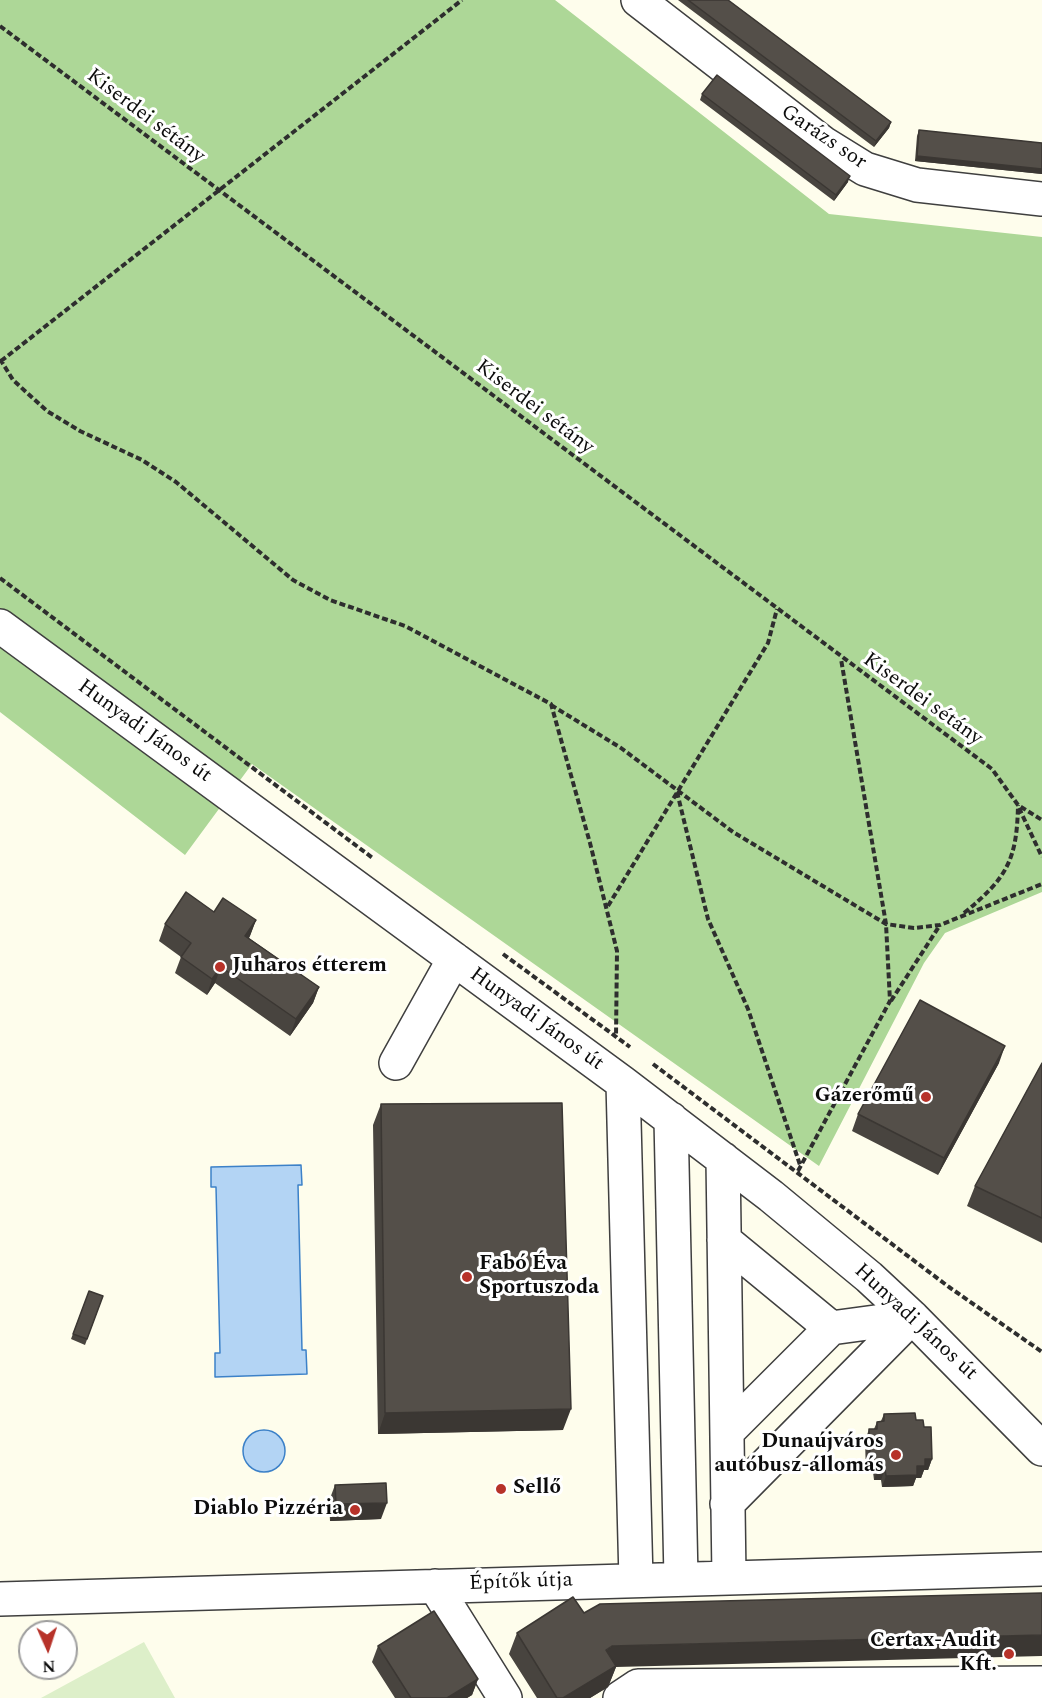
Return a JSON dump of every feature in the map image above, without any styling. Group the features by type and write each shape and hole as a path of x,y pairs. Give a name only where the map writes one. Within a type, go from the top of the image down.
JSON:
{"street":[{"name":"Garázs sor","path":"638,0 823,143 865,169 916,185 1042,199"},
{"name":"Hunyadi János út","path":"0,626 623,1083 723,1159 869,1277 912,1317 1042,1449"},
{"path":"396,1063 454,959"},
{"path":"623,1083 636,1580"},
{"path":"671,1119 681,1578"},
{"path":"723,1159 729,1577"},
{"path":"724,1240 831,1328"},
{"path":"727,1432 831,1328 912,1317"},
{"path":"728,1504 912,1317"},
{"name":"Építők útja","path":"0,1599 1042,1569"},
{"path":"435,1586 505,1698"},
{"path":"620,1698 638,1686 1042,1683"}],"path":[{"path":"462,0 0,360 13,380 47,411 80,431 142,460 176,482 293,580 330,600 405,626 551,704 621,748 733,832 886,924 914,928 940,925 1042,884"},
{"name":"Kiserdei sétány","path":"0,26 992,769 1018,805 1042,820"},
{"path":"0,579 379,863"},
{"path":"607,907 768,643 777,609"},
{"path":"841,658 886,924 890,1001"},
{"path":"551,704 617,951 616,1037"},
{"path":"677,792 708,919 748,1009 801,1166"},
{"path":"1018,805 1042,857"},
{"path":"961,915 985,896 1005,871 1013,855 1018,805"},
{"path":"798,1171 890,1001 940,925"},
{"path":"498,951 635,1051"},
{"path":"645,1058 950,1287 1042,1352"}],"green space":[{"path":"0,0 555,0 829,214 1042,237 1042,892 945,933 924,963 819,1166 252,764 185,855 0,712"},
{"path":"144,1642 175,1698 41,1698 78,1680 78,1678"}],"water":[{"path":"301,1165 302,1185 298,1185 302,1350 306,1350 307,1374 215,1377 215,1353 220,1353 216,1187 211,1187 211,1167"},
{"path":"264,1430 279,1436 285,1451 279,1466 264,1472 249,1466 243,1451 249,1436"}],"building":[{"path":"688,0 728,0 891,122 876,141"},
{"path":"717,75 850,176 836,195 702,94"},
{"path":"919,130 1042,143 1042,169 917,156"},
{"name":"Juharos étterem","path":"186,892 214,912 223,898 256,920 245,936 319,987 296,1019 221,967 212,979 181,957 191,943 165,924"},
{"name":"Gázerőmű","path":"920,1000 1005,1046 944,1158 858,1114"},
{"path":"1042,1063 1042,1218 975,1186"},
{"name":"Fabó Éva Sportuszoda","path":"562,1103 571,1409 385,1413 381,1104"},
{"path":"89,1291 103,1296 87,1339 73,1334"},
{"name":"Dunaújváros autóbusz-állomás","path":"915,1413 916,1420 923,1420 924,1427 931,1427 932,1459 925,1459 925,1466 917,1466 917,1475 886,1476 885,1469 878,1468 877,1461 870,1461 869,1429 877,1429 877,1422 884,1421 884,1414"},
{"path":"386,1483 387,1503 336,1504 335,1485"},
{"path":"1042,1593 1042,1635 612,1646 606,1650 616,1666 563,1698 557,1698 517,1633 573,1597 584,1613 600,1604"},
{"path":"434,1611 478,1679 447,1698 411,1698 378,1646"}],"place":[{"name":"Juharos étterem","path":"220,967"},
{"name":"Gázerőmű","path":"926,1097"},
{"name":"Fabó Éva Sportuszoda","path":"467,1277"},
{"name":"Dunaújváros autóbusz-állomás","path":"896,1455"},
{"name":"Sellő","path":"501,1489"},
{"name":"Diablo Pizzéria","path":"355,1510"},
{"name":"Certax-Audit Kft.","path":"1009,1654"}]}
